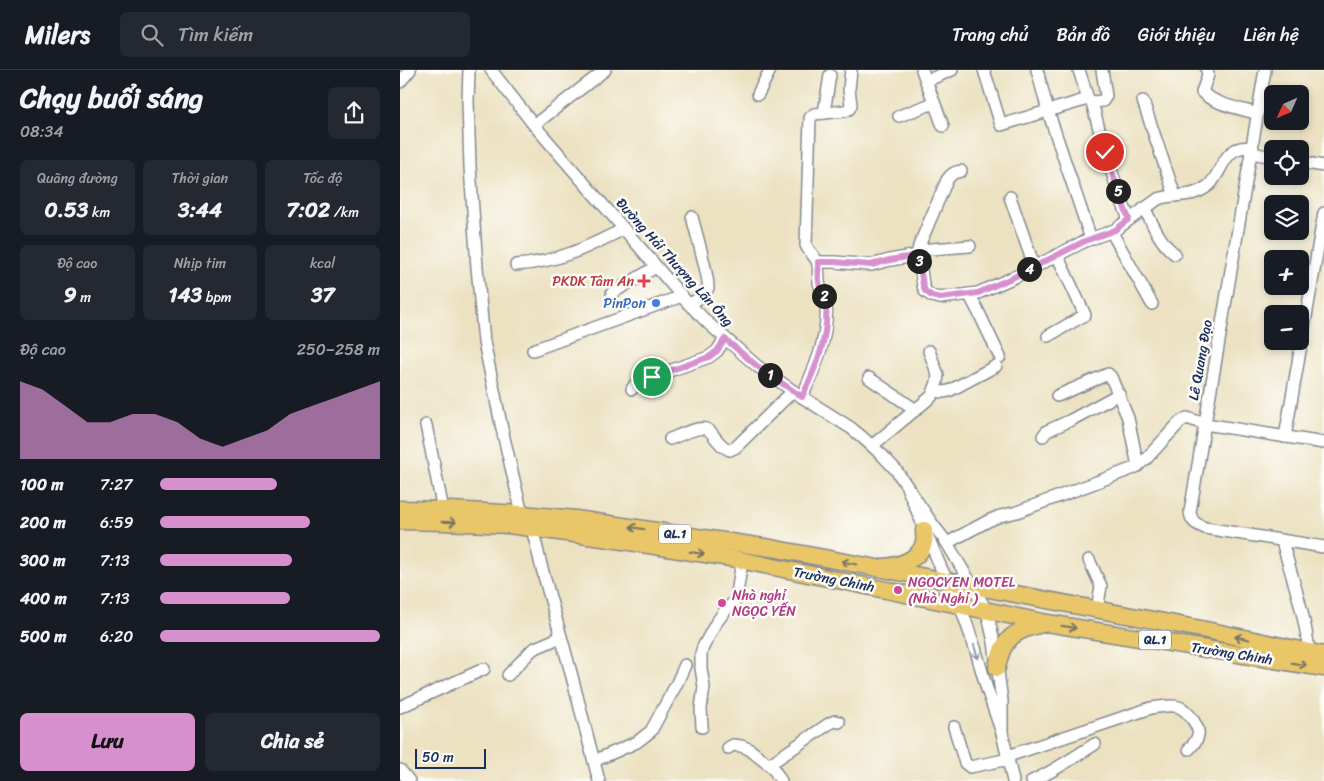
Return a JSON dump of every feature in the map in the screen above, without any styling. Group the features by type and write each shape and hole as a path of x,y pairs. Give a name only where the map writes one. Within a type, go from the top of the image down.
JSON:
{"highway":[{"name":"Trường Chinh","path":"400,509 522,514 576,519 761,547 1201,629 1321,664"},
{"name":"Trường Chinh","path":"400,521 470,523 532,528 618,540 742,561 1047,623 1321,664"},
{"path":"870,567 893,566 915,556 925,541 924,530"},
{"path":"997,668 1002,648 1008,641 1025,628 1047,623"}],"street":[{"path":"400,82 410,70"},
{"path":"469,70 470,167 484,342 522,514"},
{"name":"Đường Hải Thượng Lãn Ông","path":"491,70 534,124 690,305 747,359 851,428 873,445 890,462 947,543 987,611 994,642 1002,701 1002,733"},
{"path":"534,124 605,70"},
{"path":"758,94 770,70"},
{"path":"670,439 704,428 708,429 724,448 730,450 798,394 816,367 822,348 826,303 819,284 818,262 807,248 806,242 810,118 814,114 845,112 849,109 851,105 849,89 851,70"},
{"path":"943,126 924,76 952,70"},
{"path":"984,70 1001,124 1090,101 1103,101 1106,96 1102,70"},
{"path":"1037,70 1048,111 1091,239"},
{"path":"1079,70 1129,219"},
{"path":"1207,70 1208,75 1202,92 1206,96 1215,101 1258,114"},
{"name":"Lê Quang Đạo","path":"1265,70 1190,512 1193,521 1205,528 1324,547"},
{"path":"824,113 830,74"},
{"path":"1143,102 1175,196"},
{"path":"899,116 934,103"},
{"path":"961,171 954,172 947,180 918,252 923,285 928,294 940,298 978,293 1121,226 1158,198 1191,195 1202,190 1215,179 1228,156 1240,148 1264,155"},
{"path":"1309,164 1324,166"},
{"path":"1010,197 1034,266"},
{"path":"1144,208 1161,239 1174,254"},
{"path":"1285,436 1324,213"},
{"path":"690,305 708,287 705,267 692,218"},
{"path":"516,265 549,261 586,248 624,229"},
{"path":"1111,231 1152,304"},
{"path":"818,262 871,265 918,252 970,246"},
{"path":"1048,336 1085,315 1057,255"},
{"path":"612,293 656,267"},
{"path":"934,391 949,391 998,361 979,313 969,294"},
{"path":"533,350 682,296"},
{"path":"632,389 643,378 652,377 709,357 717,351 725,339"},
{"path":"873,445 916,410 934,391 938,375 929,351"},
{"path":"1057,396 1108,374 1119,394 1128,418 1138,466"},
{"path":"869,378 916,410"},
{"path":"1043,436 1047,431 1119,394"},
{"path":"947,543 1000,516 1017,512 1138,466 1181,421 1187,418 1204,424 1324,443"},
{"path":"426,425 443,510"},
{"name":"Đường Hải Thượng Lãn Ông","path":"907,487 940,568 960,605 1002,733 1013,781"},
{"path":"532,528 599,781"},
{"path":"1282,541 1306,628 1321,664"},
{"path":"1089,560 1101,586 1097,610"},
{"path":"702,727 701,708 704,687 701,654 716,623 736,600 742,561"},
{"path":"508,675 533,649 561,636"},
{"path":"594,761 637,742 651,731 685,665"},
{"path":"400,707 484,669"},
{"path":"954,727 964,763 970,767 1008,758 1151,708 1178,706 1186,710 1198,730 1196,741 1189,749"},
{"path":"770,764 830,723 839,722"},
{"path":"1032,781 1054,771 1095,744"},
{"path":"728,748 733,745 749,749 770,764 780,781"},
{"path":"400,770 409,781"}],"place":[{"name":"PKDK Tâm An","path":"644,281"},
{"name":"PinPon","path":"656,303"},
{"name":"NGOCYEN MOTEL (Nhà Nghỉ )","path":"898,590"},
{"name":"Nhà nghỉ NGỌC YẾN","path":"722,603"}],"route":[{"path":"652,377 709,357 717,351 725,339 747,359 802,397 816,367 822,348 825,327 826,303 818,280 818,262 871,265 918,255 921,279 928,294 940,298 978,293 1085,241 1115,230 1129,219 1105,152"}]}
